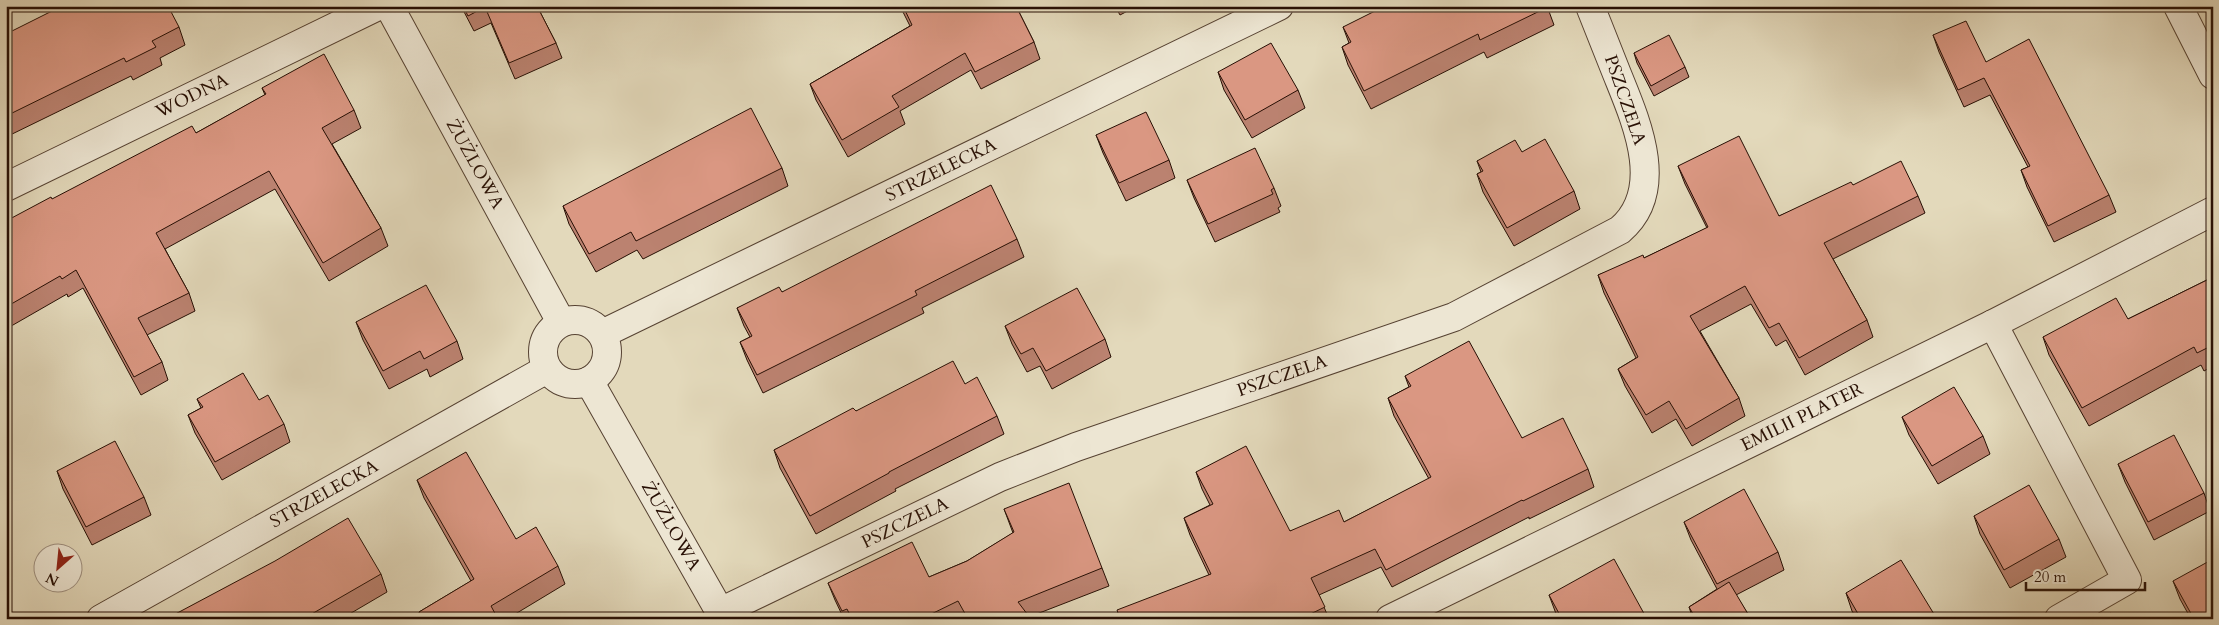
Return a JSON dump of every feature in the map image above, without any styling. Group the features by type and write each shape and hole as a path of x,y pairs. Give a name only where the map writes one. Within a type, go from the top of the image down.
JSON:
{"street":[{"name":"WODNA","path":"6,187 378,6"},
{"name":"ŻUŻLOWA","path":"389,6 562,322"},
{"name":"STRZELECKA","path":"602,334 1278,6"},
{"name":"PSZCZELA","path":"722,615 1000,477 1076,447 1454,317 1620,230 1629,222 1640,202 1644,178 1644,161 1633,112 1590,6"},
{"path":"2178,6 2213,75"},
{"name":"EMILII PLATER","path":"1390,619 1993,324 2213,211"},
{"path":"576,319 591,323 602,334 606,343 606,360 597,376 589,381 574,385 558,380 547,369 542,352 544,342 553,327 562,322 576,319"},
{"path":"1993,324 2127,580 2059,619"},
{"name":"STRZELECKA","path":"101,619 547,369"},
{"name":"ŻUŻLOWA","path":"589,381 722,615"}],"building":[{"path":"62,6 168,6 179,27 152,41 156,47 126,62 124,58 6,116 6,34"},
{"path":"463,6 537,6 556,43 509,63 485,7 468,16"},
{"path":"903,6 1016,6 1034,42 975,72 965,53 892,96 899,107 842,140 810,84 912,25"},
{"path":"1385,6 1548,7 1480,40 1478,34 1364,91 1342,47 1351,42 1343,27"},
{"path":"1966,21 1986,62 2029,39 2109,195 2048,226 2021,170 2030,166 1984,78 1958,90 1933,35"},
{"path":"1669,35 1685,67 1651,86 1634,53"},
{"path":"1271,43 1298,90 1245,120 1218,72"},
{"path":"324,54 354,110 322,128 381,228 323,263 269,171 156,233 189,293 138,318 162,362 134,377 76,270 62,279 60,276 6,307 6,221 192,126 196,133 266,94 262,88"},
{"path":"751,108 782,168 636,241 631,232 589,254 563,206"},
{"path":"1146,112 1169,160 1119,183 1096,135"},
{"path":"1739,136 1779,216 1851,182 1853,185 1901,161 1918,196 1824,243 1867,320 1799,358 1779,323 1769,328 1745,286 1690,316 1739,398 1686,429 1669,401 1646,415 1618,369 1638,357 1598,275 1643,255 1644,258 1708,227 1678,166"},
{"path":"1545,139 1574,191 1507,228 1477,174 1483,171 1477,161 1515,140 1522,152"},
{"path":"1255,148 1274,188 1271,190 1273,194 1208,224 1187,180"},
{"path":"991,185 1017,239 915,291 917,295 757,375 740,342 752,336 737,308 779,287 782,292"},
{"path":"2213,277 2213,345 2197,353 2194,347 2082,408 2043,337 2116,298 2128,319"},
{"path":"426,285 457,341 424,359 420,351 383,371 356,322"},
{"path":"1077,288 1105,339 1046,371 1033,348 1021,354 1005,326"},
{"path":"1469,341 1522,438 1563,418 1588,469 1522,500 1386,570 1375,549 1311,578 1325,607 1300,619 1120,619 1117,610 1211,574 1184,518 1213,504 1196,472 1246,446 1290,531 1339,510 1344,522 1431,477 1388,398 1411,386 1405,376"},
{"path":"953,361 965,384 977,377 997,416 889,472 810,516 774,450 853,408 856,411"},
{"path":"243,373 259,400 268,395 284,424 215,462 188,415 203,407 197,399"},
{"path":"1954,387 1983,436 1932,466 1902,417"},
{"path":"2174,435 2204,493 2148,522 2118,464"},
{"path":"115,441 144,497 86,527 57,471"},
{"path":"466,452 516,539 536,527 558,566 491,606 498,619 423,619 419,612 474,579 417,480"},
{"path":"1069,483 1102,568 1018,602 1031,619 968,619 958,601 921,619 852,619 847,609 842,611 828,583 912,542 929,577 967,561 1014,532 1004,509"},
{"path":"2029,485 2059,539 2004,570 1974,516"},
{"path":"1744,489 1778,552 1717,584 1684,522"},
{"path":"348,518 381,574 303,619 166,619 275,561"},
{"path":"1614,559 1647,619 1562,619 1549,595"},
{"path":"2213,559 2213,619 2194,619 2173,581"},
{"path":"1901,560 1937,619 1861,619 1846,593"},
{"path":"1729,582 1751,619 1696,619 1689,607"},
{"path":"2111,613 2114,619 2101,619"}]}
